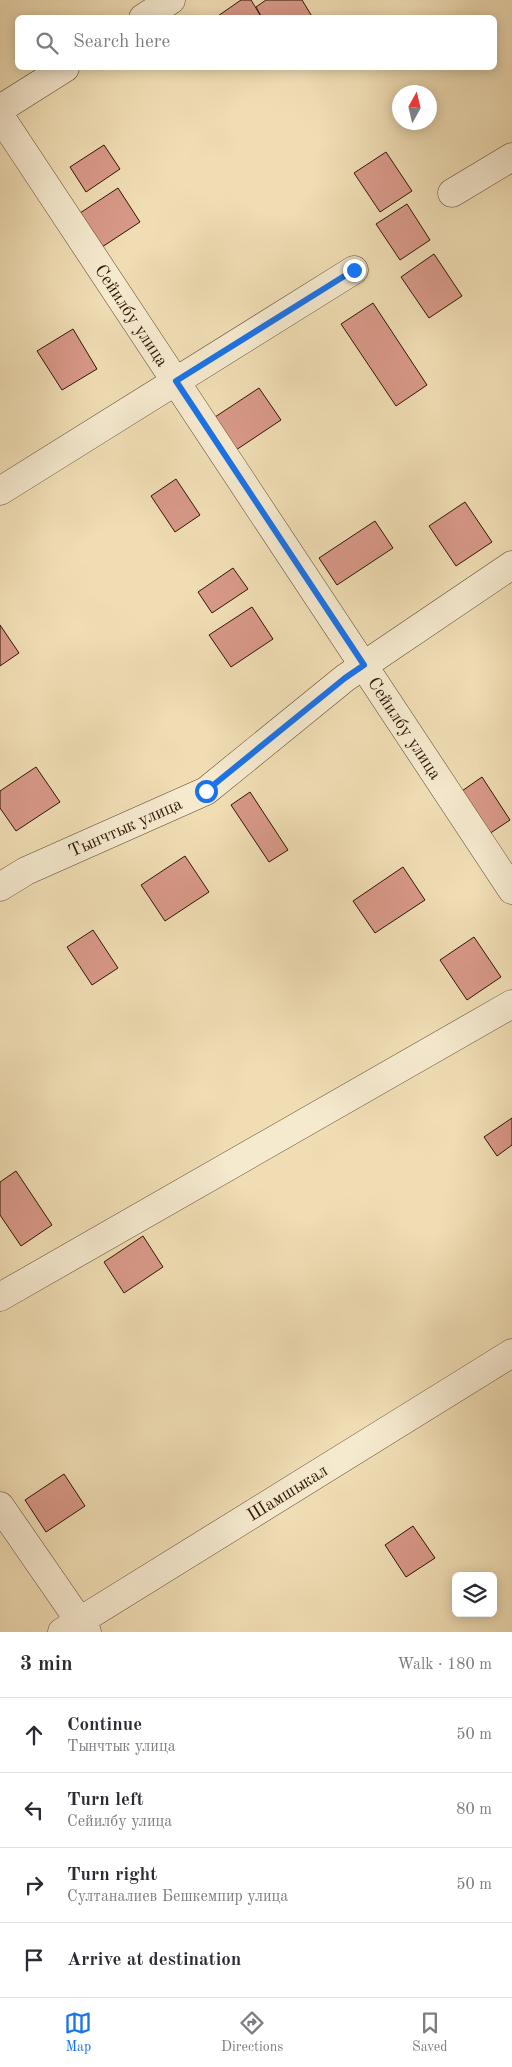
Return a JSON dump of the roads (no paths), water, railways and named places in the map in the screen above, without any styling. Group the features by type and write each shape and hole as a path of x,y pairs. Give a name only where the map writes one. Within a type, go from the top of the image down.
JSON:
{"street":[{"path":"148,15 171,0"},
{"path":"0,109 62,70"},
{"name":"Сейилбу улица","path":"0,116 512,890"},
{"path":"452,193 512,157"},
{"path":"0,491 354,270"},
{"name":"Тынчтык улица","path":"0,887 26,870 206,791 345,678 512,565"},
{"path":"0,1297 512,1004"},
{"name":"Шамшыкал","path":"76,1628 512,1353"},
{"path":"0,1506 76,1628"}]}
